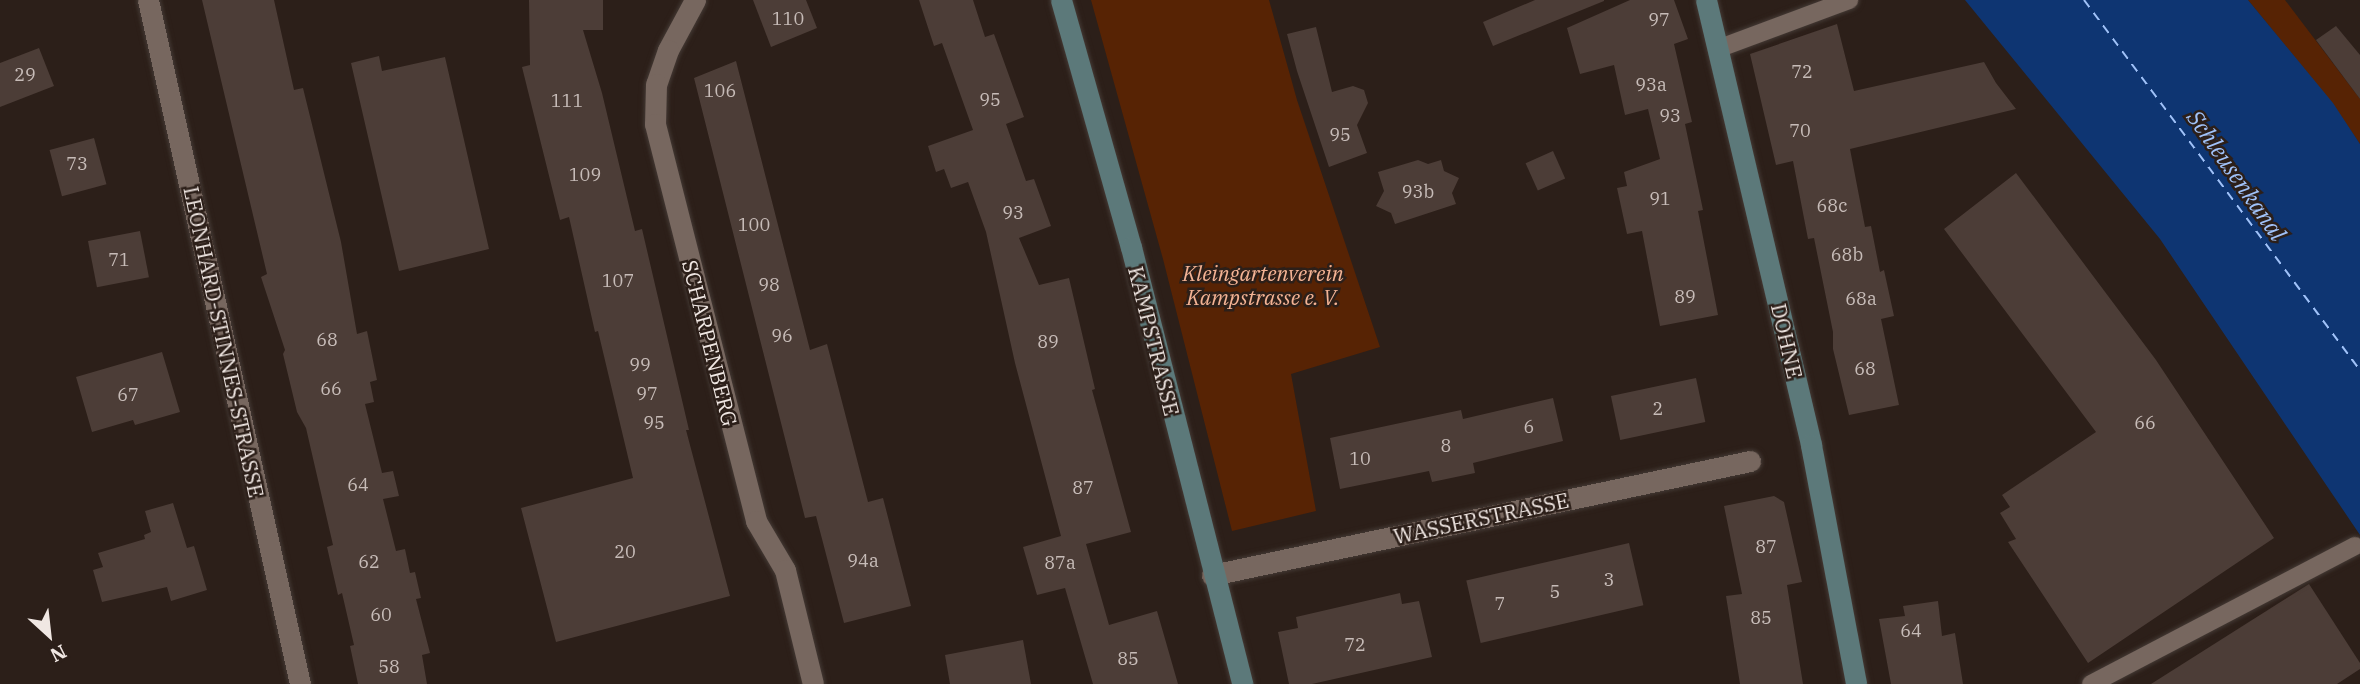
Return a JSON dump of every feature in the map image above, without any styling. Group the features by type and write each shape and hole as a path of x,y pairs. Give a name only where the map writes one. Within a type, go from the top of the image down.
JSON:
{"main road":[{"name":"KAMPSTRASSE","path":"1061,0 1131,247 1212,575 1242,684"},
{"name":"DOHNE","path":"1706,0 1720,48 1811,445 1856,684"}],"street":[{"name":"LEONHARD-STINNES-STRASSE","path":"148,0 300,684"},
{"name":"SCHARPENBERG","path":"695,0 668,50 656,84 655,124 756,521 785,570 813,684"},
{"name":"WASSERSTRASSE","path":"1212,575 1750,461"}],"lane":[{"path":"1720,48 1849,0"},
{"path":"2091,684 2356,547"}],"green space":[{"name":"Kleingartenverein Kampstrasse e. V.","path":"1091,0 1269,0 1297,100 1380,347 1291,374 1316,511 1232,531 1163,259"},
{"path":"2248,0 2285,0 2360,99 2360,144 2332,103"}],"water":[{"name":"Schleusenkanal","path":"1965,0 2248,0 2333,103 2360,144 2360,535 2160,239"}],"building":[{"path":"202,0 274,0 294,90 303,88 341,242 357,334 367,331 377,380 370,382 374,402 365,404 382,473 393,471 399,496 383,499 396,551 405,549 410,573 415,572 421,598 416,599 430,653 422,655 427,684 358,684 350,646 354,645 342,593 338,595 327,547 333,545 306,428 297,412 283,354 285,350 261,277 267,274"},
{"path":"529,0 603,0 603,30 583,30 602,93 635,231 642,229 689,430 686,430 730,596 556,642 521,508 633,478 598,331 595,332 569,217 560,220 522,67 530,65"},
{"path":"753,0 806,0 817,28 771,47"},
{"path":"919,0 973,0 985,37 994,34 1024,117 1006,124 1026,181 1034,179 1051,226 1019,238 1039,285 1069,278 1095,389 1092,390 1131,532 1086,544 1109,625 1157,611 1178,684 1093,684 1065,588 1037,595 1023,547 1061,536 1015,363 986,232 968,182 951,188 944,169 936,172 928,146 973,130 942,43 934,46"},
{"path":"1535,0 1604,1 1493,46 1483,22"},
{"path":"1630,0 1674,0 1688,39 1674,44 1692,122 1685,124 1703,210 1698,211 1718,315 1660,326 1642,231 1627,234 1617,188 1627,186 1624,172 1660,159 1648,109 1625,115 1614,65 1580,74 1567,28"},
{"path":"1837,24 1854,91 1984,62 2016,109 1850,149 1865,227 1871,226 1880,272 1884,270 1894,316 1881,319 1899,405 1849,415 1833,349 1833,332 1814,238 1808,239 1793,161 1776,165 1750,54"},
{"path":"2336,26 2360,55 2360,99 2316,40"},
{"path":"1316,27 1332,92 1353,86 1364,90 1368,103 1357,125 1367,153 1329,167 1287,34"},
{"path":"39,48 54,86 0,107 0,63"},
{"path":"379,56 382,71 445,57 489,249 399,271 351,63"},
{"path":"736,61 810,350 827,344 868,502 883,498 911,606 844,623 816,516 805,518 694,78"},
{"path":"94,138 106,184 62,196 50,150"},
{"path":"1553,151 1565,178 1538,191 1526,163"},
{"path":"1418,160 1428,164 1441,160 1444,171 1459,178 1452,193 1456,204 1395,224 1391,213 1376,206 1384,191 1378,172"},
{"path":"2016,173 2156,360 2274,538 2088,663 2008,542 2016,539 2000,513 2010,507 2002,495 2096,432 1944,229"},
{"path":"140,231 149,277 97,287 88,241"},
{"path":"162,352 180,412 135,425 133,420 92,432 76,377"},
{"path":"1696,378 1705,422 1620,440 1611,396"},
{"path":"1553,398 1563,441 1473,463 1475,473 1432,482 1429,471 1340,489 1330,438 1461,410 1463,419"},
{"path":"1774,496 1784,502 1802,582 1787,585 1803,684 1740,684 1726,596 1742,594 1724,506"},
{"path":"173,503 187,548 194,546 207,590 171,601 167,587 102,602 93,570 103,567 98,553 145,539 144,535 151,532 145,511"},
{"path":"1629,543 1643,605 1481,643 1466,581"},
{"path":"2309,584 2360,663 2360,669 2337,684 2151,684"},
{"path":"1400,593 1402,604 1419,601 1432,657 1312,684 1289,684 1278,632 1298,628 1296,617"},
{"path":"1938,601 1942,636 1955,633 1963,684 1891,684 1879,619 1905,616 1903,606"},
{"path":"1023,640 1031,684 950,684 945,655"}],"ferry route":[{"path":"2084,0 2360,370"}]}
